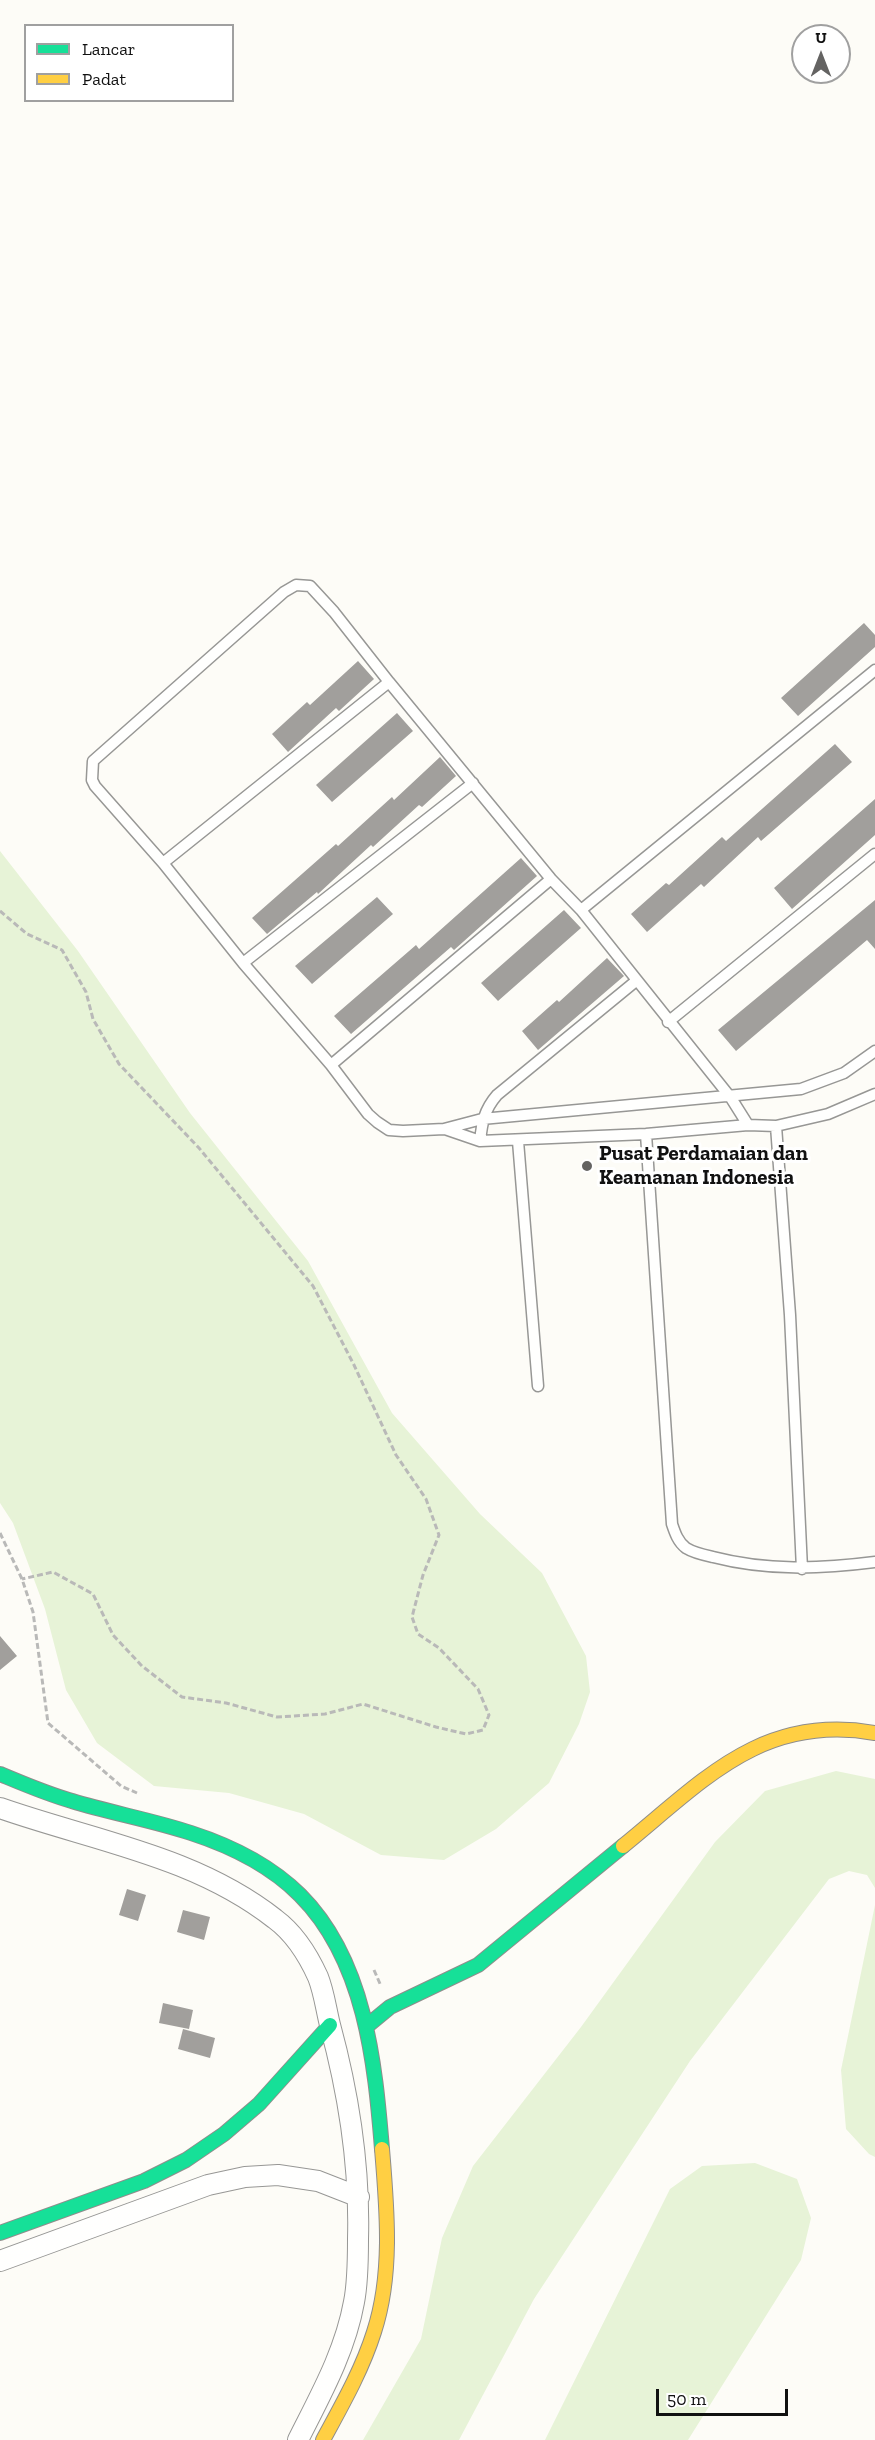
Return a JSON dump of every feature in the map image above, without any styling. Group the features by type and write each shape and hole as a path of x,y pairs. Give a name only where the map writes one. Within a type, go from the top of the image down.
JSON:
{"street":[{"path":"367,2026 390,2007 477,1965 723,1764 766,1742 793,1732 825,1728 875,1732"},
{"path":"0,1774 46,1793 200,1835 237,1850 270,1870 303,1896 334,1938 348,1969 367,2026 376,2074 387,2197 382,2296 370,2345 323,2440"},
{"path":"0,1808 171,1861 221,1884 277,1920 303,1949 318,1978 344,2077 359,2197 355,2293 345,2338 298,2440"},
{"path":"0,2233 144,2181 186,2160 224,2134 259,2104 330,2025"},
{"path":"0,2261 168,2201 208,2184 245,2177 278,2175 318,2181 359,2197"},
{"path":"355,2293 382,2296"}],"lane":[{"path":"748,1125 730,1098 581,910 551,879 388,682 334,612 310,586 296,585 284,592 93,761 92,780 95,786 163,863 243,963 331,1065 368,1114 388,1130 444,1129 482,1119 730,1098 783,1092 822,1083 844,1073 875,1051"},
{"path":"581,910 875,670"},
{"path":"163,863 388,682"},
{"path":"243,963 473,783"},
{"path":"668,1022 875,854"},
{"path":"331,1065 551,879"},
{"path":"480,1141 482,1119 488,1105 497,1095 636,981"},
{"path":"444,1129 480,1141 518,1141 646,1134 748,1125 776,1126 828,1114 875,1094"},
{"path":"776,1126 790,1316 802,1569"},
{"path":"646,1134 672,1524 677,1538 686,1548 741,1564 802,1569 875,1562"},
{"path":"518,1141 538,1386"}],"path":[{"path":"0,911 27,934 62,950 86,992 93,1019 119,1064 199,1148 313,1287 354,1365 396,1455 426,1499 440,1534 423,1575 412,1617 418,1634 440,1648 477,1689 489,1715 483,1730 466,1734 363,1704 325,1714 277,1717 226,1703 182,1697 142,1666 113,1635 93,1594 53,1572 22,1579"},
{"path":"0,1533 22,1579 33,1612 48,1723 121,1786 142,1794"},
{"path":"374,1969 390,2007"}],"green space":[{"path":"0,851 78,951 190,1113 308,1261 392,1413 480,1514 542,1573 586,1656 590,1692 579,1724 549,1783 496,1829 444,1860 381,1855 304,1814 229,1793 154,1786 97,1743 66,1690 45,1609 13,1523 0,1503"},
{"path":"836,1771 875,1779 875,1888 867,1875 849,1871 829,1879 690,2061 534,2299 459,2440 363,2440 421,2339 442,2238 473,2166 581,2027 715,1842 765,1791"},
{"path":"875,1905 875,2157 869,2154 846,2129 841,2070"},
{"path":"755,2163 797,2179 811,2218 801,2260 688,2440 545,2440 670,2189 702,2166"}],"building":[{"path":"864,623 875,635 875,647 798,716 781,698"},
{"path":"358,661 374,679 339,711 336,708 288,752 272,734 307,702 310,705"},
{"path":"397,713 413,731 332,802 316,785"},
{"path":"835,744 852,762 761,841 758,837 704,887 701,884 647,932 631,914 666,883 669,885 722,837 726,841"},
{"path":"440,757 456,776 422,807 419,805 318,894 317,892 267,934 252,918 392,797 394,800"},
{"path":"875,799 875,835 792,909 774,888"},
{"path":"521,858 537,876 454,950 451,947 351,1034 334,1016 416,945 419,949"},
{"path":"377,897 393,914 312,984 295,966"},
{"path":"875,900 875,949 867,940 736,1051 718,1030"},
{"path":"564,910 581,928 498,1001 481,983"},
{"path":"607,958 624,976 538,1050 522,1031 557,1000 559,1002"},
{"path":"0,1636 17,1656 0,1670"},
{"path":"127,1889 146,1895 138,1921 119,1915"},
{"path":"183,1910 210,1917 204,1940 177,1932"},
{"path":"163,2003 193,2010 189,2029 159,2023"},
{"path":"183,2029 215,2038 210,2058 178,2049"}],"traffic: fast":[{"path":"0,1774 63,1798 176,1828 221,1844 276,1874 300,1895 322,1921 353,1981 370,2048 382,2149"},
{"path":"367,2026 390,2007 478,1965 623,1846"},
{"path":"0,2233 144,2181 186,2160 224,2134 259,2104 330,2025"}],"traffic: slow":[{"path":"623,1846 708,1776 767,1743 799,1733 835,1729 875,1733"},
{"path":"323,2440 364,2360 380,2310 387,2241 382,2149"}],"place":[{"name":"Pusat Perdamaian dan Keamanan Indonesia","path":"587,1166"}]}
